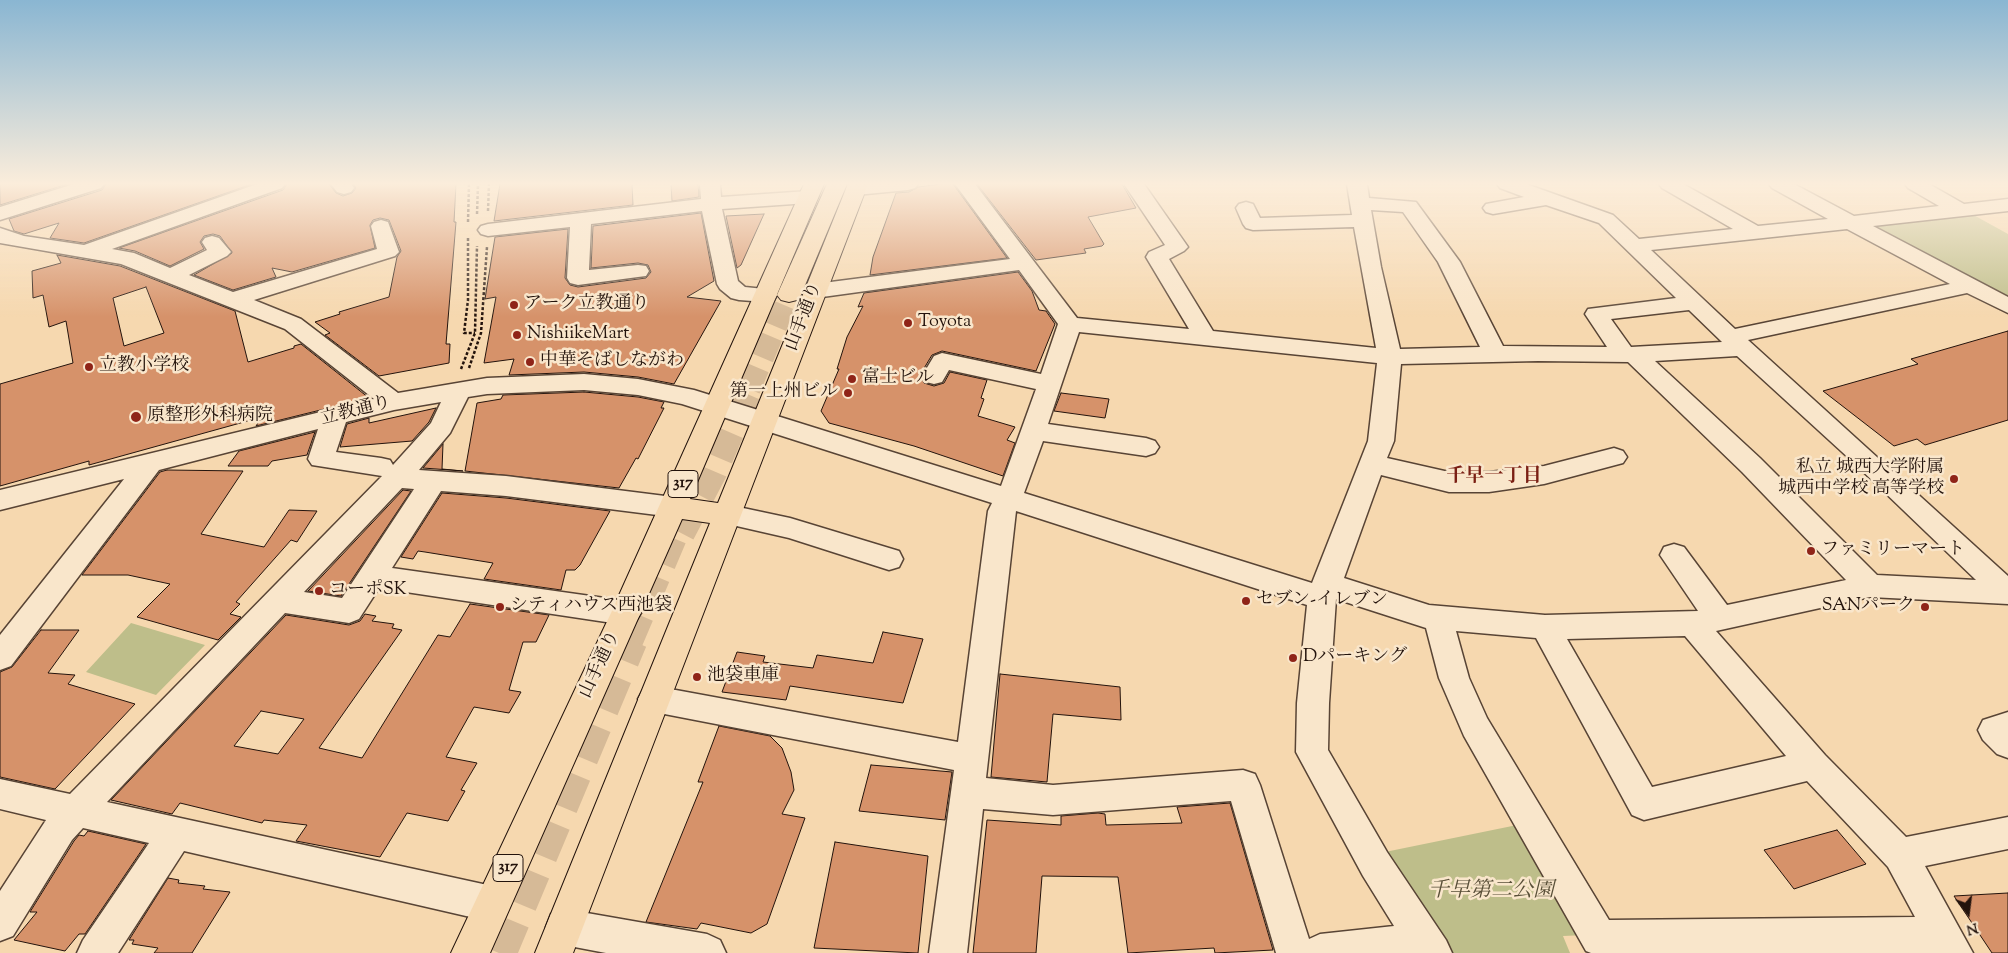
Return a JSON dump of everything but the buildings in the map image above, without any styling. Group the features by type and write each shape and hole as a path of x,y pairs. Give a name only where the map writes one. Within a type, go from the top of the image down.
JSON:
{"main road":[{"name":"山手通り","path":"470,953 626,613 717,406 778,295 799,228"},
{"path":"778,295 822,228"},
{"name":"山手通り","path":"559,940 765,422 815,291 836,228"},
{"path":"673,507 728,515"}],"street":[{"path":"85,252 140,228"},
{"path":"232,300 388,252 382,228"},
{"path":"488,230 501,228"},
{"path":"581,228 578,278 638,271"},
{"path":"718,228 728,284 739,293 778,295"},
{"path":"999,228 1070,324 1390,357 1495,354 1629,355 1736,343 1970,286"},
{"path":"1165,228 1177,246 1158,257 1205,338"},
{"path":"1320,953 1429,947 1375,864 1312,752 1313,703 1324,591 1381,441 1390,357 1370,267 1364,228"},
{"path":"1425,228 1449,262 1495,354"},
{"path":"1616,228 1736,343 1862,456 2008,593"},
{"path":"1747,228 1753,232"},
{"path":"1634,246 1784,228"},
{"path":"1863,228 2008,306"},
{"path":"0,234 5,238 24,242 126,258 293,324 394,402"},
{"path":"170,276 220,252 212,242"},
{"path":"815,291 1026,263"},
{"path":"1694,303 1596,314 1629,355 1751,465 1870,586"},
{"path":"948,953 1002,511 1016,482 1070,324"},
{"path":"934,376 942,361 1050,384"},
{"name":"立教通り","path":"0,500 394,402 460,390 515,384 584,382 638,387 685,396 1007,498 1324,591 1430,617 1545,628 1706,621 1870,586 2008,593"},
{"path":"0,923 60,829 61,808 278,600 388,472 417,456 441,427 460,390"},
{"path":"335,417 321,459 434,480 610,497 673,507"},
{"path":"1033,431 1146,447"},
{"path":"1372,464 1449,482 1489,482 1544,475 1614,457"},
{"path":"0,657 151,462"},
{"path":"278,600 349,611 434,480"},
{"path":"728,515 790,528 889,559"},
{"path":"1438,618 1454,678 1475,726 1599,938 1747,944 1949,944 1900,855 1814,765 1706,621 1674,555"},
{"path":"371,576 626,613"},
{"path":"1545,628 1644,804 1814,765"},
{"path":"654,699 972,759"},
{"path":"2008,726 1994,730 2008,744"},
{"path":"967,792 1053,800 1243,785 1295,953"},
{"path":"0,794 492,904"},
{"path":"1900,855 2008,833"},
{"path":"96,953 176,834"},
{"path":"559,940 707,953"}],"path":[{"path":"460,390 481,333 488,230"},
{"path":"468,232 468,300 464,333 475,333"}],"green space":[{"path":"1869,228 1998,228 2008,234 2008,302"},
{"path":"131,623 205,645 156,695 86,672"},
{"name":"千早第二公園","path":"1522,824 1586,935 1563,936 1570,953 1449,953 1385,852"}],"tunnel":[{"path":"749,389 789,295"},
{"path":"681,533 713,472 749,388"},
{"path":"629,641 679,523"},
{"path":"499,953 630,640"}],"place":[{"name":"アーク立教通り","path":"514,305"},
{"name":"Toyota","path":"908,323"},
{"name":"NishiikeMart","path":"517,335"},
{"name":"中華そばしながわ","path":"530,362"},
{"name":"立教小学校","path":"89,367"},
{"name":"富士ビル","path":"852,379"},
{"name":"第一上州ビル","path":"848,393"},
{"name":"原整形外科病院","path":"136,417"},
{"name":"私立 城西大学附属 城西中学校 高等学校","path":"1954,479"},
{"name":"ファミリーマート","path":"1811,551"},
{"name":"コーポSK","path":"319,591"},
{"name":"セブン-イレブン","path":"1246,601"},
{"name":"シティハウス西池袋","path":"500,607"},
{"name":"SANパーク","path":"1925,607"},
{"name":"Dパーキング","path":"1293,658"},
{"name":"池袋車庫","path":"697,677"}],"district":[{"name":"千早一丁目","path":"1494,478"}]}
